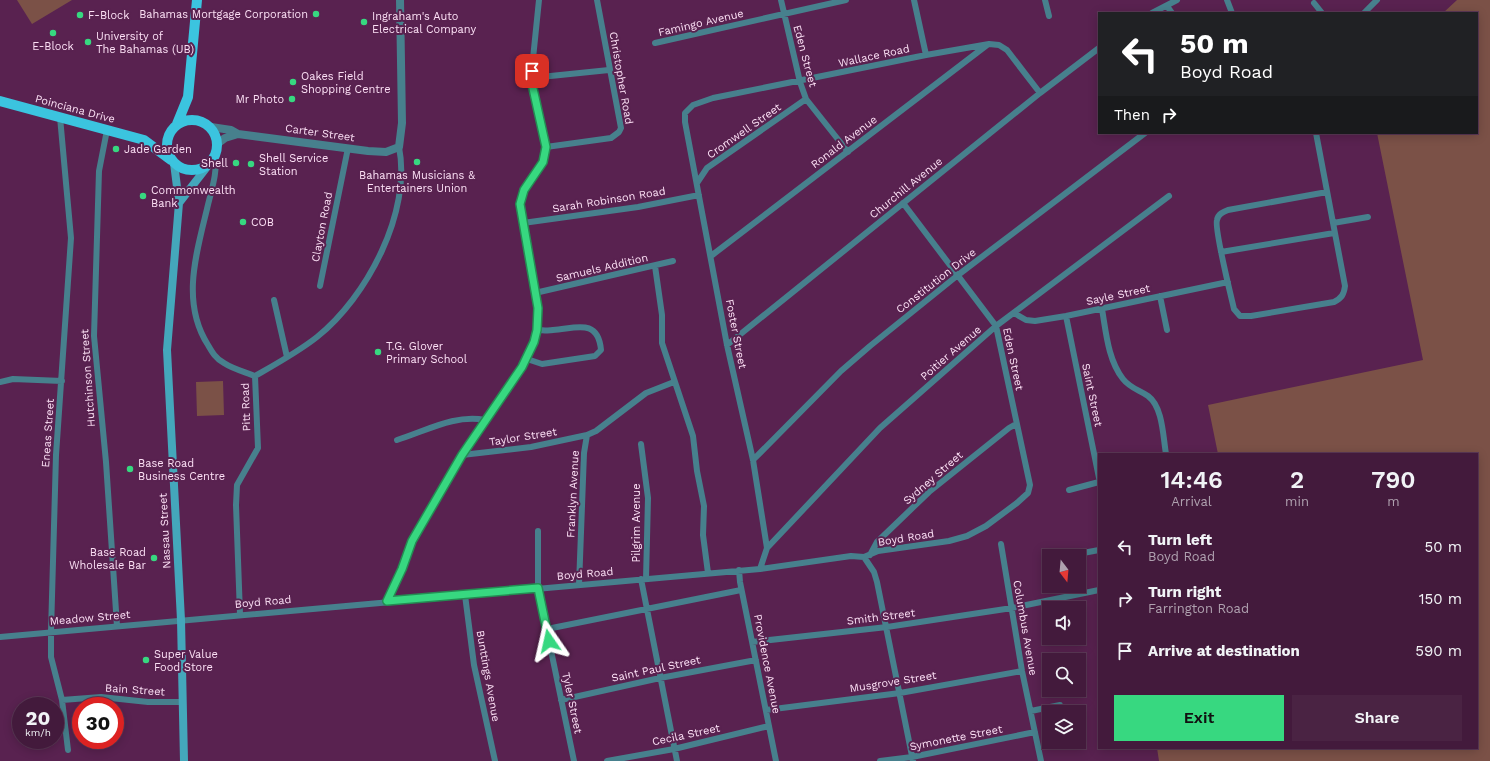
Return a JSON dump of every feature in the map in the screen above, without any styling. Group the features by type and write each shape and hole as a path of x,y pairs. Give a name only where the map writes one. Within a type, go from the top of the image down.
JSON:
{"main road":[{"path":"173,162 167,149 168,137 177,124 188,97 197,0"},
{"path":"188,97 197,120"},
{"name":"Poinciana Drive","path":"0,101 144,140"},
{"path":"177,124 184,120 197,120 204,122 215,134 214,154 179,203"},
{"path":"144,140 168,137"},
{"path":"144,140 173,162 185,169 194,170 202,168 214,154"},
{"name":"Nassau Street","path":"173,162 179,203 168,350 181,620 184,761"}],"street":[{"path":"255,376 317,338 336,320 368,278 392,230 403,175 399,147 402,123 400,0"},
{"path":"387,601 402,569 412,541 462,455 527,359 537,330 538,308 523,223 521,197 543,162 546,147 531,78 539,0"},
{"name":"Christopher Road","path":"546,147 610,138 619,132 620,122 597,0"},
{"name":"Eden Street","path":"780,0 800,82 806,99 848,152"},
{"name":"Famingo Avenue","path":"655,43 846,0"},
{"path":"914,0 926,55"},
{"path":"1045,0 1049,16"},
{"path":"1154,12 1177,0"},
{"path":"1227,0 1232,12"},
{"path":"1365,12 1377,0"},
{"path":"1314,3 1321,12"},
{"path":"1167,6 1171,12"},
{"name":"Wallace Road","path":"692,106 713,98 800,82 926,55 989,44 999,45 1007,50 1040,93"},
{"name":"Ronald Avenue","path":"711,256 989,44"},
{"name":"Churchill Avenue","path":"727,345 1040,93 1098,49"},
{"path":"531,78 609,70"},
{"name":"Cromwell Street","path":"697,183 707,168 806,99"},
{"name":"Foster Street","path":"692,106 686,112 685,122 727,345 753,460 767,548 760,569"},
{"name":"Eneas Street","path":"60,117 71,238 56,455 51,632 51,657 61,697"},
{"name":"Carter Street","path":"211,128 231,130 238,134 379,152 399,147"},
{"name":"Hutchinson Street","path":"107,130 99,171 94,336 106,462 117,626"},
{"path":"214,154 225,138 238,134"},
{"name":"Constitution Drive","path":"753,460 841,372 958,275 1144,134"},
{"path":"1316,134 1345,286 1342,296 1334,302 1244,317 1240,316 1234,309 1216,224 1217,219 1222,212 1327,192"},
{"name":"Clayton Road","path":"320,286 348,148"},
{"name":"Pitt Road","path":"214,154 216,163 214,180 194,264 193,288 195,318 203,337 214,355 223,363 255,376 258,448 237,485 236,505 240,614"},
{"name":"Sarah Robinson Road","path":"523,223 638,207 699,195"},
{"name":"Poitier Avenue","path":"767,548 880,428 996,326 1169,196"},
{"name":"Eden Street","path":"903,204 996,326 1030,486 1028,493 986,526"},
{"path":"1333,223 1368,217"},
{"path":"1222,252 1334,233"},
{"name":"Samuels Addition","path":"535,294 673,261"},
{"path":"655,266 662,315 662,343 674,382 694,436 697,471 704,506 703,535 708,573"},
{"name":"Sayle Street","path":"1014,313 1017,316 1031,320 1066,316 1228,282"},
{"path":"1160,296 1167,330"},
{"path":"274,300 287,357"},
{"path":"1102,309 1110,350 1115,365 1128,384 1153,401 1160,420 1166,453"},
{"name":"Saint Street","path":"1066,316 1098,473"},
{"path":"527,359 542,364 595,356 601,350 597,337 587,327 580,326 552,330 537,330"},
{"path":"0,382 13,379 62,381"},
{"name":"Franklyn Avenue","path":"579,584 584,454 587,435 596,431 646,393 674,382"},
{"path":"397,440 457,421 474,418 485,420"},
{"name":"Sydney Street","path":"867,556 877,542 929,492 1016,424"},
{"name":"Taylor Street","path":"462,455 531,447 587,435"},
{"name":"Pilgrim Avenue","path":"641,444 648,498 643,579 647,610 677,761"},
{"path":"1069,490 1098,482"},
{"name":"Boyd Road","path":"181,620 760,569 852,556 867,556 878,551 950,541 967,536 986,526"},
{"name":"Tyler Street","path":"538,531 538,588 574,761"},
{"name":"Columbus Avenue","path":"1001,544 1022,671 1042,761"},
{"path":"1086,552 1098,550"},
{"path":"867,556 877,582 887,627 912,759"},
{"name":"Providence Avenue","path":"739,570 741,590 776,761"},
{"path":"547,630 741,590"},
{"path":"1012,608 1098,590"},
{"name":"Bunttings Avenue","path":"465,594 474,665 495,761"},
{"name":"Smith Street","path":"752,642 887,627 1012,608"},
{"name":"Meadow Street","path":"0,636 181,620"},
{"name":"Saint Paul Street","path":"561,700 660,678 756,660"},
{"name":"Musgrove Street","path":"766,710 900,692 1022,671"},
{"name":"Bain Street","path":"64,700 101,697 148,702 183,702"},
{"path":"1031,711 1042,709"},
{"name":"Eneas Street","path":"64,717 68,750"},
{"name":"Cecila Street","path":"607,761 674,749 769,726"},
{"name":"Symonette Street","path":"880,761 912,759 1035,732"}],"shaded area":[{"path":"17,0 72,0 32,24"},
{"path":"1457,0 1490,0 1490,761 1159,761 1157,749 1478,749 1478,453 1218,453 1208,405 1423,360 1377,134 1478,134 1478,12 1444,12"},
{"path":"223,381 224,415 197,416 196,382"}],"place":[{"name":"Bahamas Mortgage Corporation","path":"316,14"},
{"name":"F-Block","path":"80,15"},
{"name":"Ingraham's Auto Electrical Company","path":"364,22"},
{"name":"E-Block","path":"53,33"},
{"name":"University of The Bahamas (UB)","path":"88,42"},
{"name":"Oakes Field Shopping Centre","path":"293,82"},
{"name":"Mr Photo","path":"292,99"},
{"name":"Jade Garden","path":"116,149"},
{"name":"Bahamas Musicians & Entertainers Union","path":"417,162"},
{"name":"Shell","path":"236,163"},
{"name":"Shell Service Station","path":"251,164"},
{"name":"Commonwealth Bank","path":"143,196"},
{"name":"COB","path":"243,222"},
{"name":"T.G. Glover Primary School","path":"378,352"},
{"name":"Base Road Business Centre","path":"130,469"},
{"name":"Base Road Wholesale Bar","path":"154,558"},
{"name":"Super Value Food Store","path":"146,660"}],"route":[{"path":"532,71 532,84 546,147 543,162 524,190 520,204 538,308 537,330 534,342 527,359 462,455 412,541 402,569 387,601 538,588 549,641"}]}
